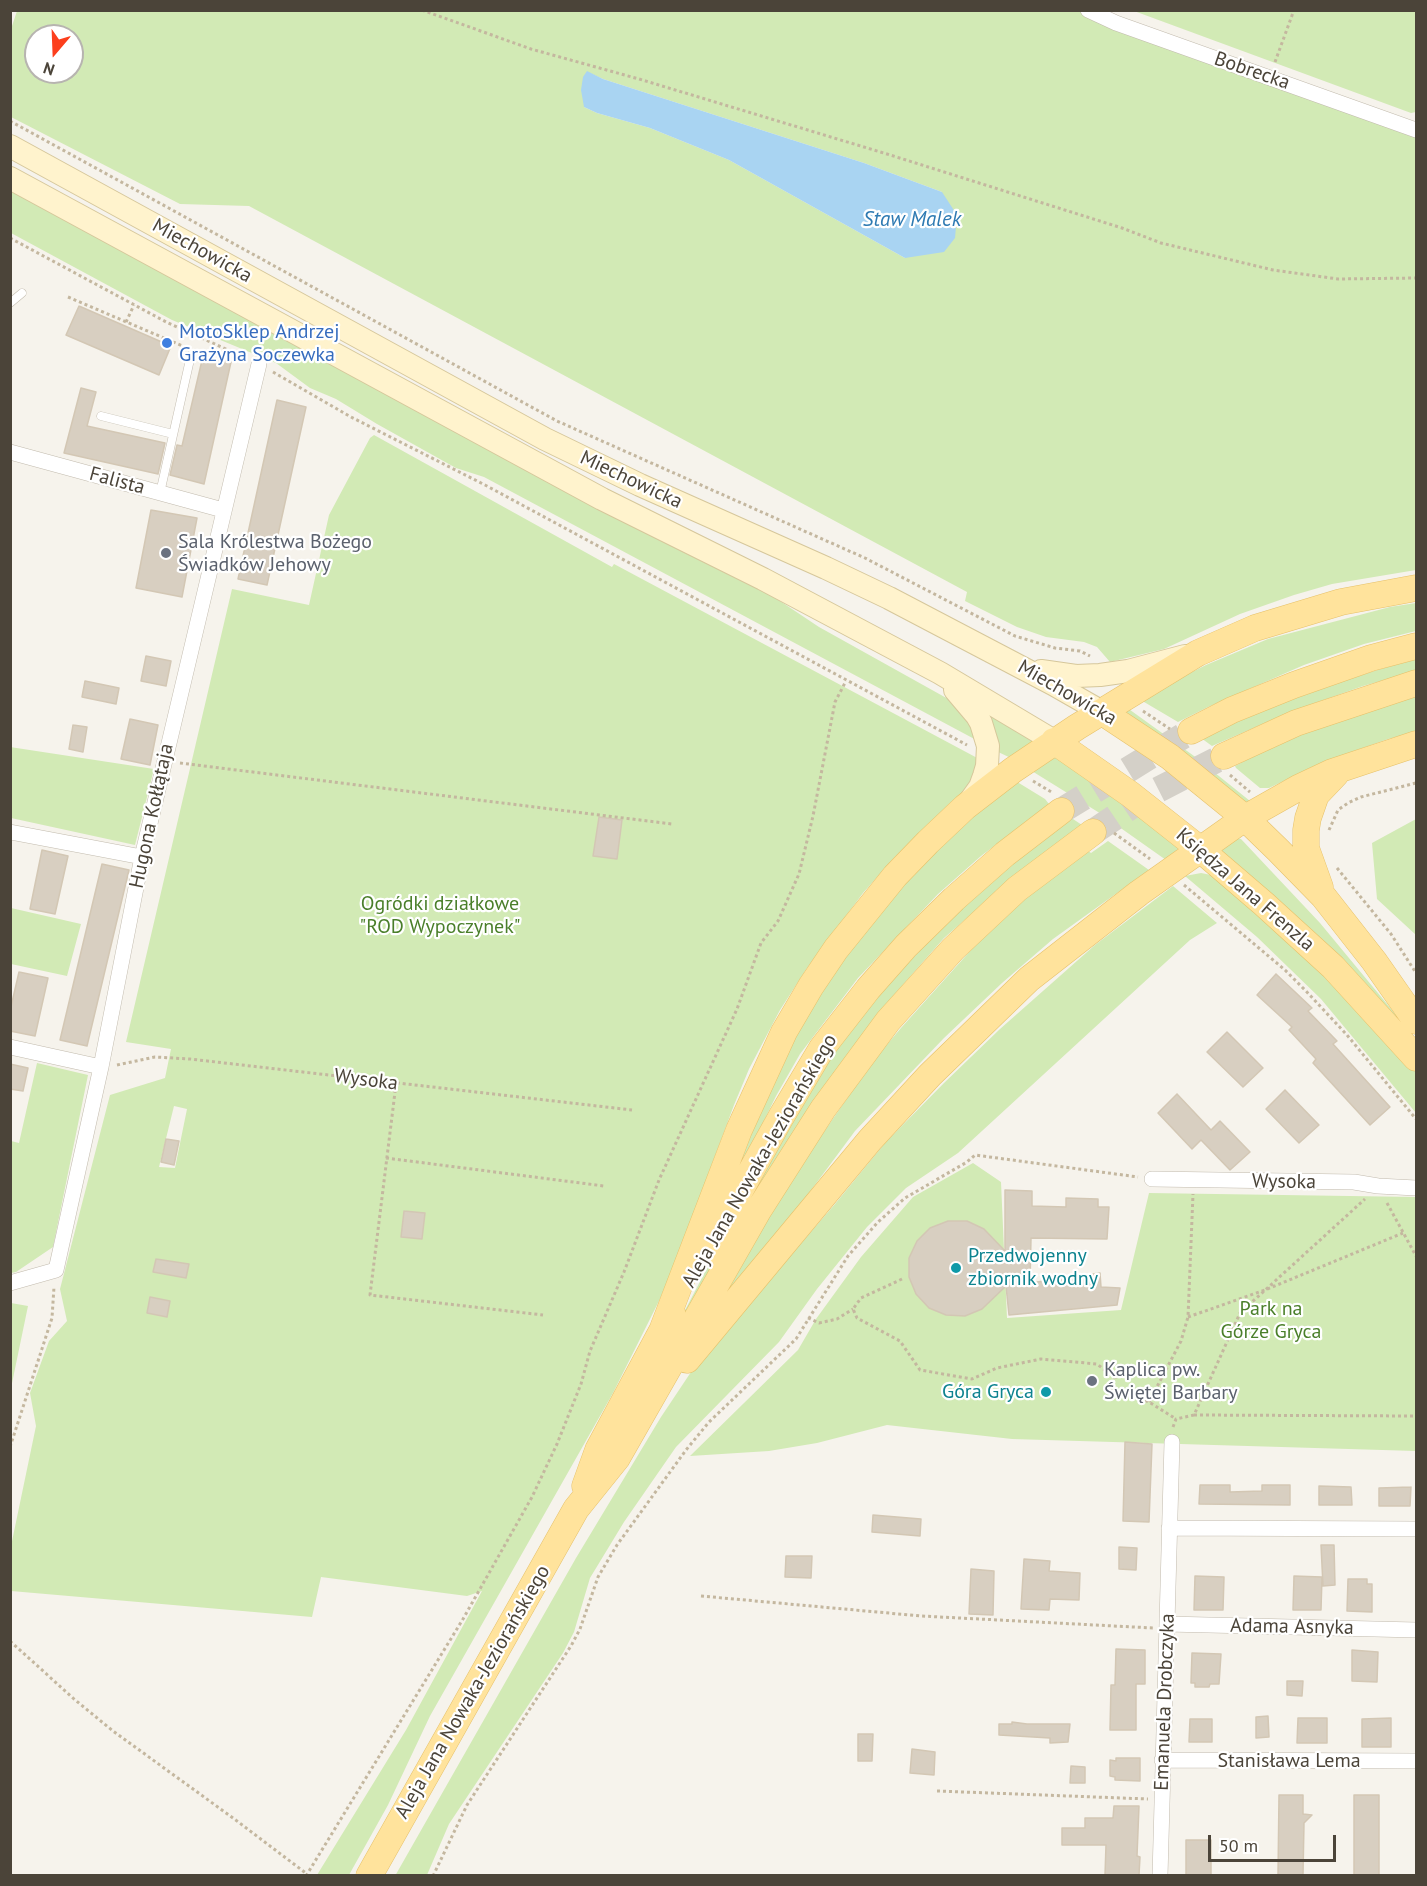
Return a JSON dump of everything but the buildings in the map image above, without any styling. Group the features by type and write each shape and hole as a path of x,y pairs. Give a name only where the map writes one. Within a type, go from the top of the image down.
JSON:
{"main road":[{"name":"Miechowicka","path":"10,146 544,439 889,598 1053,684 1102,712 1170,757 1245,818"},
{"name":"Miechowicka","path":"10,178 602,499 763,579 940,673 1054,741"},
{"path":"663,1328 739,1130 784,1032 811,987 864,913 895,876 965,807 1054,741 1198,653 1255,628 1341,602 1416,588"},
{"path":"1191,731 1232,710 1294,684 1371,658 1416,646"},
{"path":"982,647 1041,671 1076,676 1128,671 1198,653"},
{"path":"940,673 969,705 981,723 988,746 987,766 982,783 965,807"},
{"path":"1224,756 1296,723 1416,683"},
{"name":"Księdza Jana Frenzla","path":"1054,741 1130,794 1201,850 1333,967 1416,1058"},
{"path":"640,1419 870,1140 930,1076 1029,980 1087,932 1245,818 1298,788 1344,768 1416,744"},
{"path":"1323,896 1306,848 1306,830 1316,795 1344,768"},
{"name":"Aleja Jana Nowaka-Jeziorańskiego","path":"369,1875 576,1509 598,1450 663,1328 822,1048 906,946 954,899 1061,804"},
{"name":"Księdza Jana Frenzla","path":"1245,818 1323,896 1374,961 1416,1021"},
{"name":"Aleja Jana Nowaka-Jeziorańskiego","path":"576,1509 617,1458 759,1211 823,1109 859,1058 888,1021 953,949 1017,889 1102,831"}],"street":[{"name":"Bobrecka","path":"1088,10 1116,23 1416,130"},
{"name":"Hugona Kołłątaja","path":"56,1270 101,1067 142,857 259,363"},
{"name":"Falista","path":"10,452 223,510"},
{"path":"10,832 142,857"},
{"path":"10,1047 101,1067"},
{"name":"Wysoka","path":"1152,1179 1354,1182 1416,1188"},
{"path":"10,1283 56,1270"},
{"name":"Emanuela Drobczyka","path":"1160,1875 1172,1442"},
{"path":"1169,1528 1416,1529"},
{"name":"Adama Asnyka","path":"1167,1626 1416,1630"},
{"name":"Stanisława Lema","path":"1162,1760 1416,1761"}],"lane":[{"path":"10,303 22,293"},
{"path":"160,493 191,355"},
{"path":"101,416 173,434"}],"path":[{"path":"422,10 531,50 639,79 865,147 1122,228 1161,243 1273,270 1338,279 1416,278"},
{"path":"1269,77 1293,10"},
{"path":"10,122 557,421"},
{"path":"10,238 168,323 259,363 351,417 485,485 988,756"},
{"path":"68,297 189,349 191,355"},
{"path":"126,322 134,305"},
{"path":"10,1641 112,1731 233,1818 306,1875 463,1619 532,1497 557,1444 581,1384 590,1351 624,1272 659,1180 737,1009 761,943 778,921 799,874 836,702 846,681"},
{"path":"164,761 672,824"},
{"path":"1013,770 1061,804"},
{"path":"1328,833 1338,810 1348,803 1361,797 1416,783"},
{"path":"1102,831 1168,872 1285,970 1347,1035 1416,1119"},
{"path":"1331,859 1391,934 1416,973"},
{"name":"Wysoka","path":"101,1067 165,1057 632,1110"},
{"path":"396,1084 370,1295 543,1316"},
{"path":"433,1875 467,1805 571,1646 598,1577 616,1545 709,1422 796,1339 848,1257 878,1222 905,1198 975,1155 1152,1179"},
{"path":"386,1158 604,1186"},
{"path":"1149,1402 1181,1341 1188,1317 1194,1181"},
{"path":"1194,1415 1240,1313 1378,1186 1416,1256"},
{"path":"1188,1317 1265,1290 1404,1233"},
{"path":"10,1447 52,1318 56,1270"},
{"path":"808,1318 819,1323 837,1319 853,1310 861,1298 902,1279"},
{"path":"853,1310 857,1318 900,1341 920,1370 972,1379 997,1368 1041,1359 1097,1364 1115,1378 1108,1388 1149,1402 1176,1419 1194,1415 1416,1416"},
{"path":"1173,1426 1176,1419"},
{"path":"701,1596 921,1616 1167,1626"},
{"path":"937,1791 1162,1800"}],"green space":[{"path":"17,11 1082,11 1416,132 1416,570 1332,584 1294,595 1240,614 1164,649 1110,662 1097,647 1084,642 1046,637 1017,627 965,601 967,592 249,206 180,204 11,117 11,29","holes":["587,72 864,163 942,192 905,258 729,160 650,128 584,107"]},
{"path":"1134,11 1416,11 1416,112 1411,113"},
{"path":"10,187 765,591 819,627 950,700 962,709 980,742 484,477 456,468 336,399 310,388 276,363 172,320 11,233"},
{"name":"Ogródki działkowe \"ROD Wypoczynek\"","path":"374,435 612,567 614,564 981,760 976,782 950,803 894,858 863,893 807,968 780,1010 749,1069 734,1105 659,1301 613,1393 430,1716 388,1805 349,1875 317,1875 406,1730 482,1591 467,1596 321,1577 312,1617 11,1591 11,1546 36,1426 30,1393 49,1341 67,1321 60,1289 110,1095 165,1078 171,1049 126,1042 232,589 309,605 329,515 370,438","holes":["174,1106 187,1109 175,1168 159,1167"]},
{"path":"1416,603 1416,631 1364,644 1304,665 1178,722 1139,699 1206,665 1268,639 1390,607"},
{"path":"1416,658 1416,671 1363,686 1290,712 1212,746 1201,738 1267,708 1320,688"},
{"path":"1416,694 1416,732 1388,739 1323,762 1269,788 1260,788 1235,766 1256,755 1257,751"},
{"path":"1126,707 1194,756 1250,801 1246,803 1122,712"},
{"path":"984,712 1035,742 1015,760 994,750"},
{"path":"10,747 154,769 135,845 11,818"},
{"path":"1059,755 1180,847 1166,860 1098,812 1027,768"},
{"path":"1014,780 1045,799 1049,804 981,856 938,894 858,978 800,1054 776,1096 746,1158 728,1184 770,1077 849,945 942,840"},
{"path":"1070,817 1085,827 1008,882 944,938 878,1013 781,1151 685,1316 682,1316 761,1165 839,1046 880,993 960,908"},
{"path":"1416,819 1416,935 1377,899 1372,843"},
{"path":"1236,838 1241,839 1320,923 1416,1039 1416,1045 1219,849"},
{"path":"1108,841 1149,870 1053,939 944,1038 855,1131 800,1205 713,1311 711,1305 812,1149 873,1061 980,940 1022,900 1087,850 1091,853"},
{"path":"1201,873 1211,875 1277,926 1402,1056 1416,1072 1416,1113 1321,999 1257,937 1185,876"},
{"path":"1173,886 1217,923 1190,940 958,1153 906,1188 867,1227 817,1289 779,1342 676,1447 624,1522 590,1578 574,1632 563,1653 449,1824 427,1875 395,1876 576,1558 661,1417 695,1366 885,1143 944,1083 1000,1029 1095,945"},
{"path":"11,908 81,924 67,976 11,964"},
{"path":"37,1063 88,1075 53,1247 11,1273 11,1141 19,1143"},
{"name":"Park na Górze Gryca","path":"973,1163 1001,1182 1007,1318 1121,1310 1149,1193 1416,1197 1416,1451 1012,1439 887,1425 817,1443 769,1451 690,1456 798,1350 816,1319 861,1257 913,1197"},
{"path":"10,1303 28,1306 11,1388"}],"water":[{"name":"Staw Malek","path":"587,71 603,79 864,163 942,192 957,215 955,238 944,252 905,258 729,160 650,128 584,107 581,90 583,77"}],"tunnel":[{"path":"1061,811 1191,731"},
{"path":"1093,832 1148,795 1224,756"}],"place":[{"name":"MotoSklep Andrzej Grażyna Soczewka","path":"167,343"},
{"name":"Sala Królestwa Bożego Świadków Jehowy","path":"166,553"},
{"name":"Przedwojenny zbiornik wodny","path":"956,1268"},
{"name":"Kaplica pw. Świętej Barbary","path":"1092,1381"},
{"name":"Góra Gryca","path":"1046,1392"}]}
